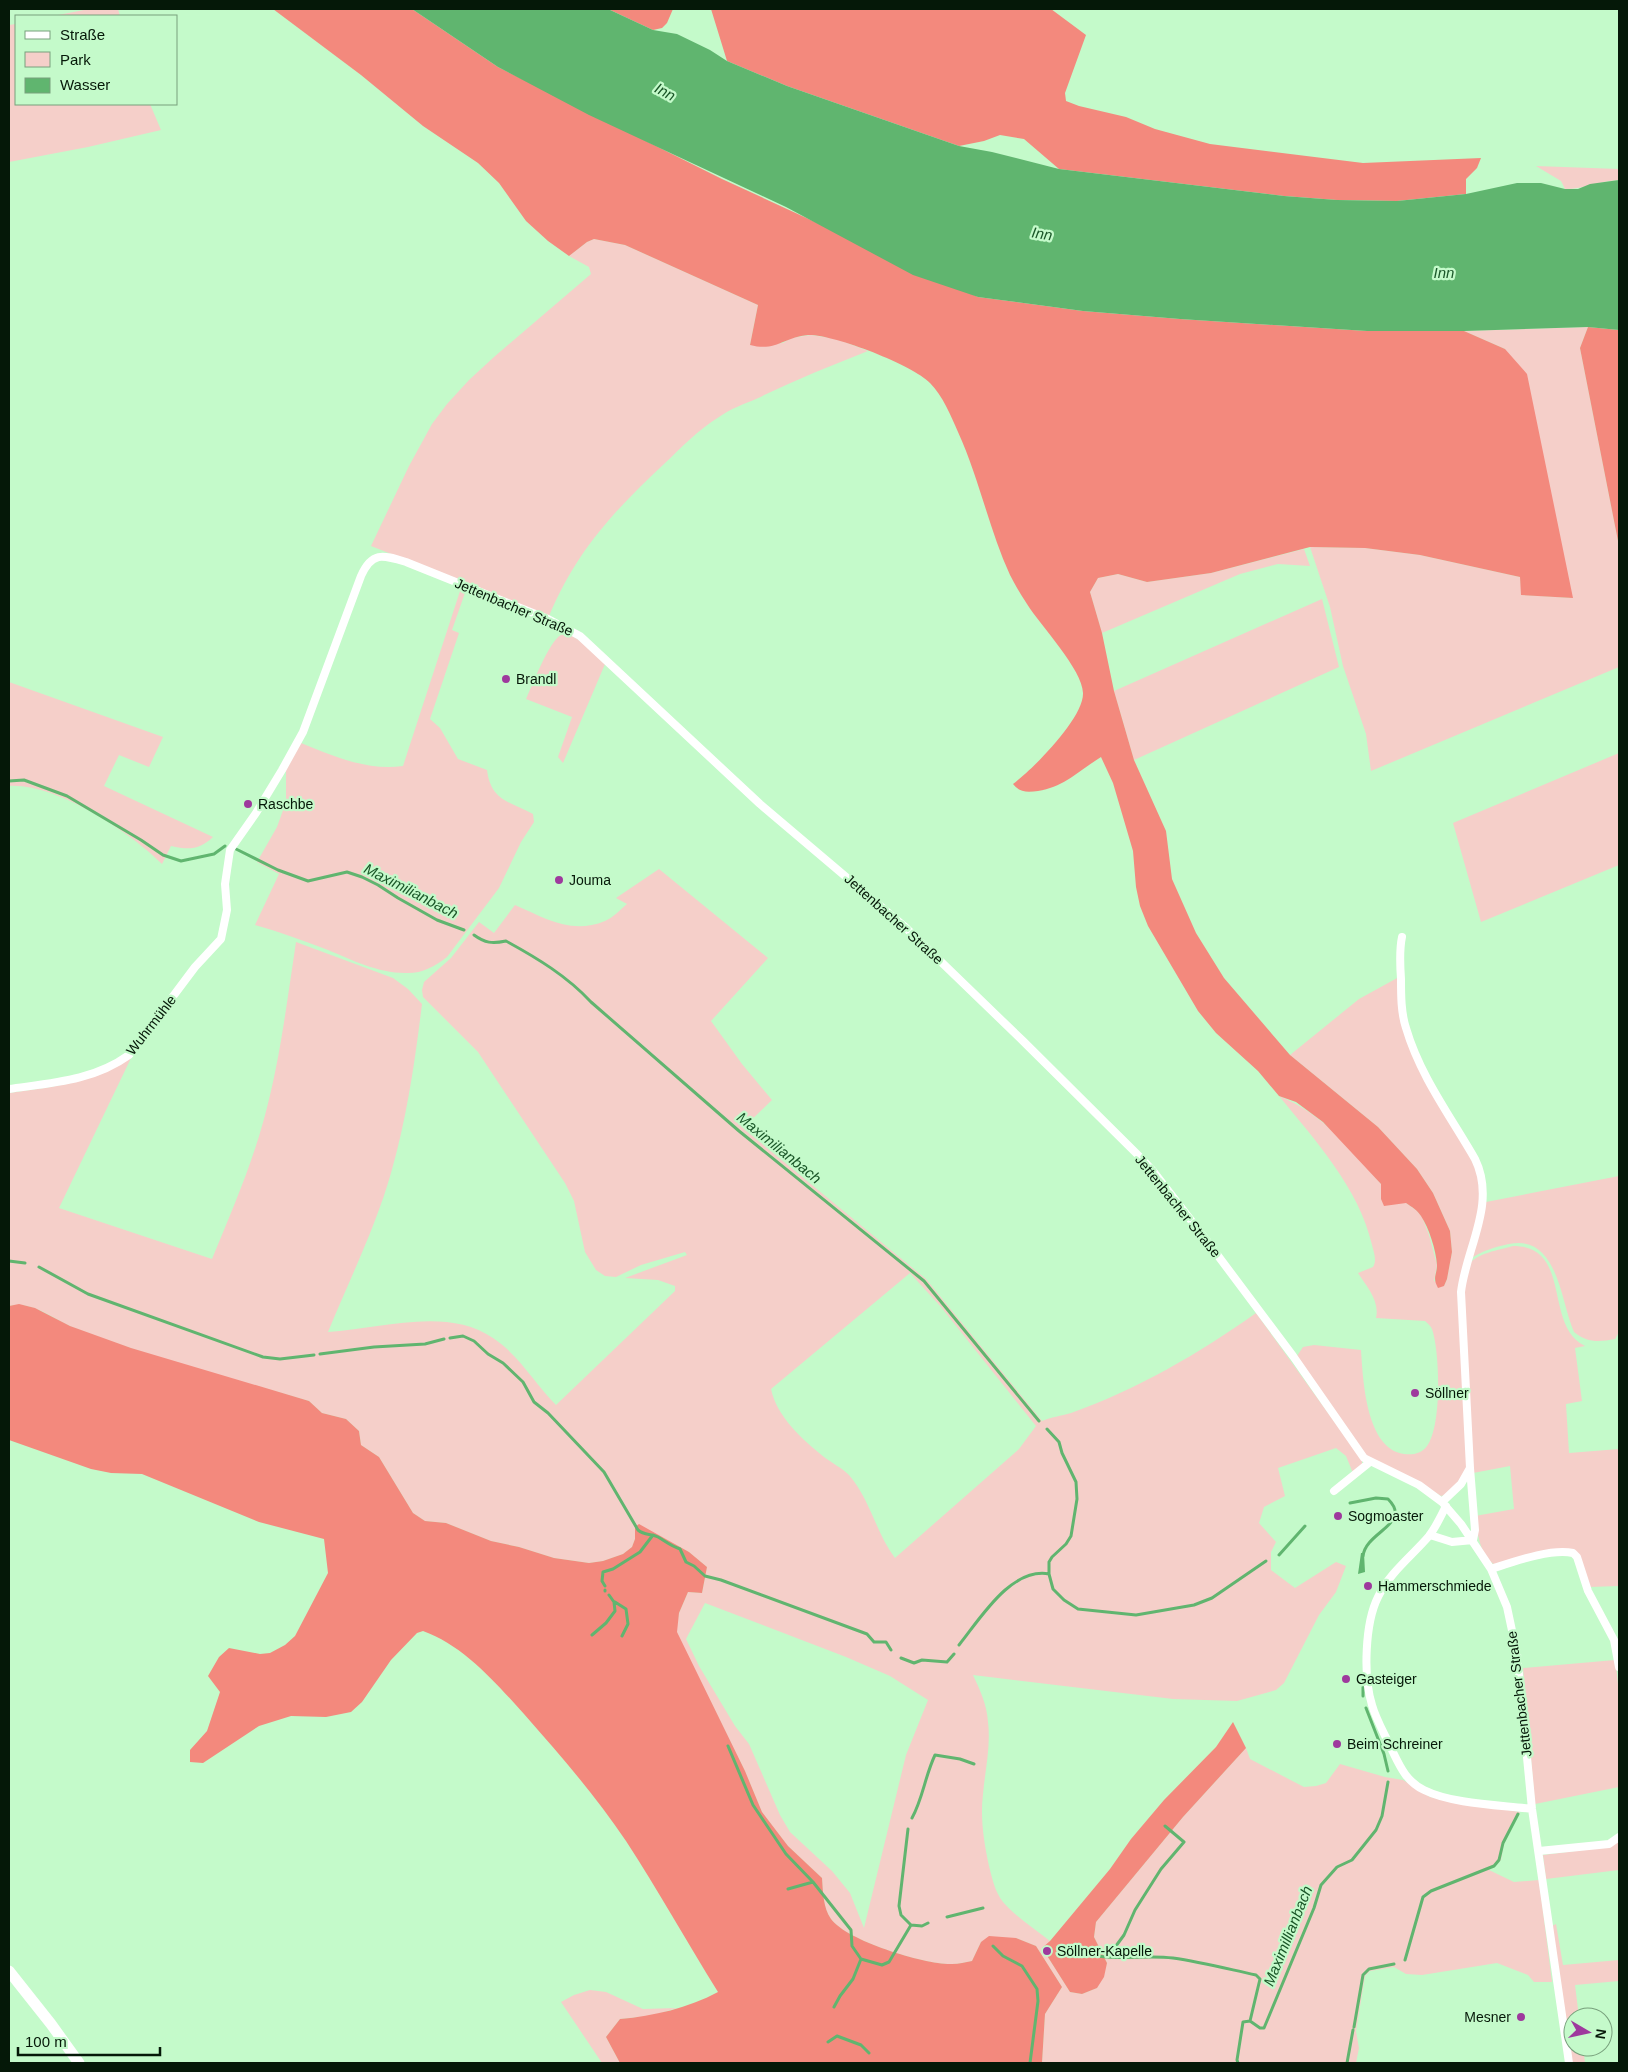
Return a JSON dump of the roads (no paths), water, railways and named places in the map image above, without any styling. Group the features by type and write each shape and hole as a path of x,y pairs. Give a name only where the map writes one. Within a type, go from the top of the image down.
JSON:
{"main road":[{"path":"9,1971 79,2063"}],"street":[{"name":"Jettenbacher Straße","path":"376,557 383,556 406,562 548,619 580,636 760,804 904,926 1023,1040 1153,1172 1293,1356 1356,1448 1370,1462 1419,1485 1444,1504 1473,1540 1491,1570 1507,1607 1517,1654 1532,1809 1569,2063"},
{"name":"Wuhrmühle","path":"9,1089 81,1078 107,1069 121,1061 129,1055 196,967 220,939 227,910 225,884 230,850 256,813 303,732 365,566 376,557"},
{"path":"1402,937 1399,954 1402,1007 1406,1028 1415,1053 1441,1106 1476,1159 1483,1181 1483,1202 1465,1265 1461,1292 1475,1530 1473,1540 1452,1542 1430,1535"},
{"path":"1334,1491 1370,1462"},
{"path":"1470,1468 1461,1484 1444,1504 1430,1535 1389,1578 1377,1599 1370,1624 1367,1654 1368,1690 1372,1706 1398,1764 1412,1782 1424,1790 1448,1797 1532,1809"},
{"path":"1491,1570 1534,1557 1565,1552 1574,1553 1588,1591 1614,1640 1619,1667"},
{"path":"1539,1852 1608,1844 1619,1837"}],"water":[{"name":"Inn","path":"412,9 608,9 653,30 677,34 710,50 727,61 787,86 959,146 992,152 1059,169 1284,196 1337,200 1397,201 1466,194 1517,183 1541,183 1565,189 1578,189 1590,184 1619,180 1619,330 1588,327 1464,331 1367,331 1083,311 978,297 913,275 786,207 589,115 498,67"},
{"path":"1361,1553 1364,1553 1365,1572 1358,1574"}],"waterway":[{"name":"Maximilianbach","path":"9,781 24,780 67,796 163,855 181,861 214,854 225,846"},
{"name":"Maximilianbach","path":"236,849 278,870 308,881 347,872 362,877 437,920 464,930"},
{"name":"Maximilianbach","path":"474,935 489,942 506,941 562,976 739,1131 924,1281 1039,1421"},
{"path":"9,1261 25,1263"},
{"path":"39,1267 88,1294 263,1357 280,1359 314,1355"},
{"path":"450,1338 463,1336 474,1341 488,1354 503,1363 523,1382 534,1402 548,1413 604,1472 638,1530 658,1537 680,1549 686,1562 694,1566 705,1576 721,1580 867,1634 874,1642 886,1642 891,1650"},
{"path":"320,1354 374,1347 425,1344 444,1339"},
{"name":"Maximilianbach","path":"1047,1429 1059,1442 1062,1453 1076,1482 1077,1499 1071,1536 1049,1562 1049,1574 1053,1589 1064,1600 1078,1609 1136,1615 1194,1605 1212,1598 1266,1561"},
{"name":"Maximilianbach","path":"1350,1503 1376,1498 1388,1499 1394,1508 1395,1515 1392,1521 1366,1547 1363,1556"},
{"name":"Maximilianbach","path":"1279,1555 1305,1526"},
{"path":"605,1586 602,1581 603,1572 613,1569 640,1552 653,1535"},
{"path":"959,1645 987,1609 1009,1587 1022,1578 1035,1574 1049,1574"},
{"path":"592,1635 606,1623 615,1611 614,1602 609,1595"},
{"path":"615,1602 626,1609 628,1624 622,1636"},
{"path":"901,1658 914,1663 922,1660 947,1662 954,1654"},
{"name":"Maximilianbach","path":"1363,1687 1363,1696"},
{"name":"Maximilianbach","path":"1366,1708 1384,1754 1388,1771"},
{"path":"728,1746 753,1805 786,1854 813,1882 851,1930 852,1946 861,1959 882,1965 889,1962 911,1925 922,1926 928,1923"},
{"path":"912,1818 935,1755 960,1759 974,1764"},
{"name":"Maximillianbach","path":"1238,2063 1243,2022 1250,2021 1260,2028 1264,2028 1314,1908 1321,1885 1337,1867 1352,1860 1376,1830 1382,1816 1388,1782"},
{"path":"1405,1960 1423,1897 1431,1891 1494,1866 1499,1860 1503,1843 1518,1814"},
{"path":"1112,1957 1113,1950 1124,1935 1135,1910 1161,1869 1184,1842 1165,1826"},
{"path":"908,1829 899,1906 901,1915 911,1925"},
{"path":"788,1889 813,1882"},
{"path":"947,1917 983,1908"},
{"path":"993,1946 1003,1956 1022,1966 1037,1989 1038,2001 1030,2063"},
{"path":"1085,1953 1106,1957 1173,1958 1256,1975 1260,1979 1250,2021"},
{"path":"834,2007 853,1979 861,1959"},
{"path":"1354,2027 1363,1975 1369,1969 1394,1964"},
{"path":"1347,2063 1353,2030"},
{"path":"828,2042 837,2036 861,2045 869,2053"}],"place":[{"name":"Brandl","path":"506,679"},
{"name":"Raschbe","path":"248,804"},
{"name":"Jouma","path":"559,880"},
{"name":"Söllner","path":"1415,1393"},
{"name":"Sogmoaster","path":"1338,1516"},
{"name":"Hammerschmiede","path":"1368,1586"},
{"name":"Gasteiger","path":"1346,1679"},
{"name":"Beim Schreiner","path":"1337,1744"},
{"name":"Söllner-Kapelle","path":"1047,1951"},
{"name":"Mesner","path":"1521,2017"}]}
